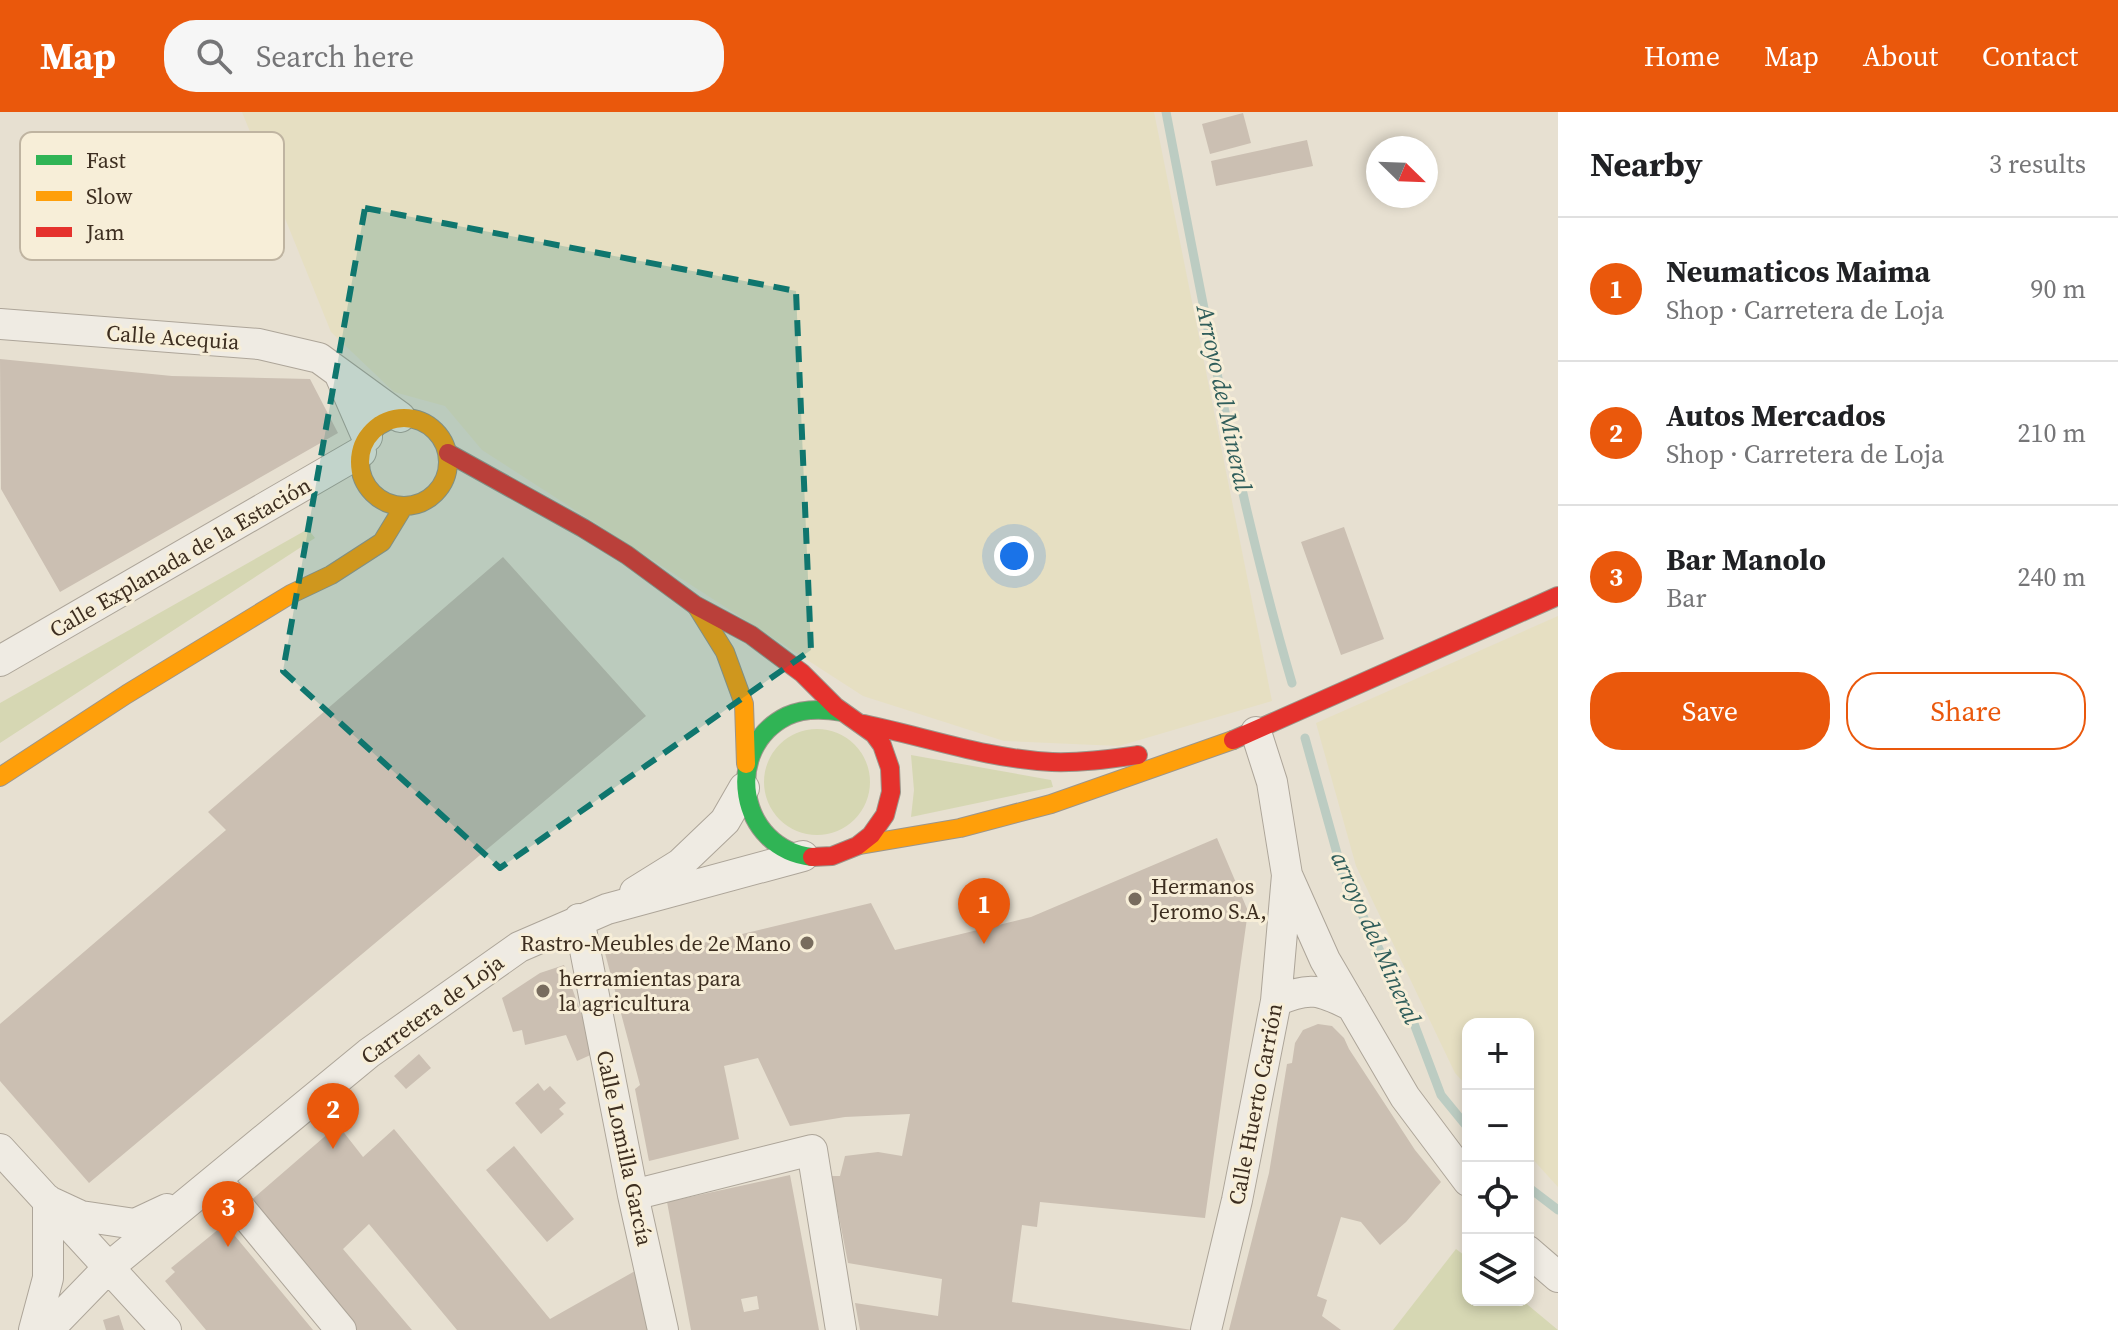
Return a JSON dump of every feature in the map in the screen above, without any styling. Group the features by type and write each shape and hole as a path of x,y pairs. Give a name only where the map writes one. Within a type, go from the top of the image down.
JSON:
{"street":[{"name":"Calle Acequia","path":"0,324 259,344 319,358 400,417"},
{"path":"340,374 364,444 360,469 364,492 390,504 404,506 418,504 448,488 448,453 439,433 421,420 400,417 381,424 364,444"},
{"name":"Calle Explanada de la Estación","path":"0,661 364,444"},
{"path":"448,453 626,554 697,606 733,624 803,674 842,712 864,724 916,734 953,746 1041,761 1080,762 1211,747"},
{"path":"482,493 537,502"},
{"path":"0,777 127,694 382,542 404,506"},
{"path":"291,594 334,552"},
{"path":"697,606 725,652 744,704 745,776 750,812 762,832 781,847 803,856 825,857 860,845 960,828 1051,804 1256,732 1558,596"},
{"path":"593,914 680,864 725,821 756,743 771,726 791,714 817,709 842,712"},
{"path":"860,845 883,819 892,794 891,768 882,743 864,724"},
{"path":"1256,732 1272,782 1287,875 1325,960 1405,1097 1462,1173"},
{"name":"Carretera de Loja","path":"48,1330 109,1267 369,1053 519,947 593,914 803,856"},
{"name":"Calle Huerto Carrión","path":"1206,1330 1237,1200 1276,1001 1287,875"},
{"name":"Calle Lomilla García","path":"593,914 633,1195 663,1330"},
{"path":"1276,1001 1299,991 1320,990 1352,1006"},
{"path":"0,1149 166,1330"},
{"path":"633,1195 812,1150 841,1330"},
{"path":"216,1179 341,1330"},
{"path":"48,1200 81,1216 135,1224 191,1198"},
{"path":"34,1330 48,1278 48,1200"},
{"path":"1534,1256 1558,1277"}],"highlighted area":[{"path":"365,208 796,291 811,650 500,868 283,671"}],"shaded area":[{"path":"242,112 1154,112 1272,701 1119,746 1004,741 863,696 482,450 445,406 394,392 331,332 284,216 284,132 250,132"},
{"path":"1558,616 1558,1187 1534,1161 1534,1018 1462,1018 1462,1081 1455,1073 1356,866 1316,723"}],"green space":[{"path":"308,529 315,538 0,743 0,703"},
{"path":"817,729 837,733 855,744 866,762 870,782 866,802 855,820 837,831 817,835 797,831 779,820 768,802 764,782 768,762 779,744 797,733"},
{"path":"911,755 1051,780 1053,787 911,817 914,790"},
{"path":"1456,1249 1462,1254 1462,1306 1529,1306 1558,1330 1393,1330"}],"building":[{"path":"1243,113 1251,143 1210,154 1202,124"},
{"path":"1307,140 1313,166 1216,186 1211,161"},
{"path":"0,359 172,376 310,379 338,433 60,592 1,489"},
{"path":"1344,527 1384,639 1341,655 1301,542"},
{"path":"503,557 646,716 89,1183 0,1081 0,1024 226,830 208,812"},
{"path":"1217,838 1248,911 1205,1218 1040,1202 1037,1227 1022,1225 1012,1302 1192,1330 860,1330 855,1303 938,1316 942,1279 848,1263 831,1176 840,1176 845,1156 878,1152 902,1156 910,1114 845,1117 790,1126 758,1058 724,1066 739,1139 649,1161 635,1089 640,1085 605,953 709,942 871,903 895,950 1031,917"},
{"path":"564,965 595,1053 577,1061 566,1035 525,1045 522,1030 513,1032 502,998 540,973"},
{"path":"1318,1024 1332,1026 1344,1038 1415,1150 1441,1182 1406,1222 1380,1245 1361,1222 1341,1217 1317,1296 1327,1300 1322,1316 1341,1330 1229,1330 1269,1173 1287,1064 1292,1063 1295,1043 1303,1030"},
{"path":"419,1054 431,1068 406,1089 394,1076"},
{"path":"538,1083 544,1091 550,1086 566,1103 559,1109 564,1114 541,1134 515,1103"},
{"path":"338,1125 363,1157 394,1129 550,1319 635,1271 648,1330 457,1330 369,1224 343,1249 412,1330 355,1330 249,1202"},
{"path":"514,1146 574,1219 547,1242 486,1170"},
{"path":"790,1175 819,1330 691,1330 667,1202","holes":["757,1296 759,1309 744,1312 741,1299"]},
{"path":"225,1224 313,1330 206,1330 165,1281 175,1272 171,1268"},
{"path":"119,1315 124,1330 106,1330 103,1320"}],"waterway":[{"name":"Arroyo del Mineral","path":"1166,112 1238,471 1292,683"},
{"name":"arroyo del Mineral","path":"1305,738 1343,875 1410,1013 1441,1095 1462,1121"},
{"name":"arroyo del Mineral","path":"1534,1192 1558,1210"}],"traffic: fast":[{"path":"812,857 787,850 768,836 754,817 747,796 747,773 753,750 766,731 787,716 814,710 842,712"}],"traffic: slow":[{"path":"404,418 421,421 435,431 445,445 448,462 445,479 435,493 421,503 404,506 387,503 373,493 363,479 360,462 363,445 373,431 387,421 404,418"},
{"path":"0,777 127,694 382,542 404,506"},
{"path":"697,607 725,652 744,704 746,764"},
{"path":"860,845 960,828 1051,804 1233,740"}],"traffic: jam":[{"path":"448,453 583,528 627,555 695,605 751,635 802,673 836,707 874,734 882,745 890,768 891,792 885,815 871,835 857,846 832,856 812,857"},
{"path":"1233,740 1558,596"},
{"path":"864,724 1028,760 1074,762 1138,755"}],"place":[{"name":"Hermanos Jeromo S.A,","path":"1135,899"},
{"name":"Rastro-Meubles de 2e Mano","path":"807,943"},
{"name":"Neumaticos Maima","path":"984,944"},
{"name":"herramientas para la agricultura","path":"543,991"},
{"name":"Autos Mercados","path":"333,1149"},
{"name":"Bar Manolo","path":"228,1247"}]}
